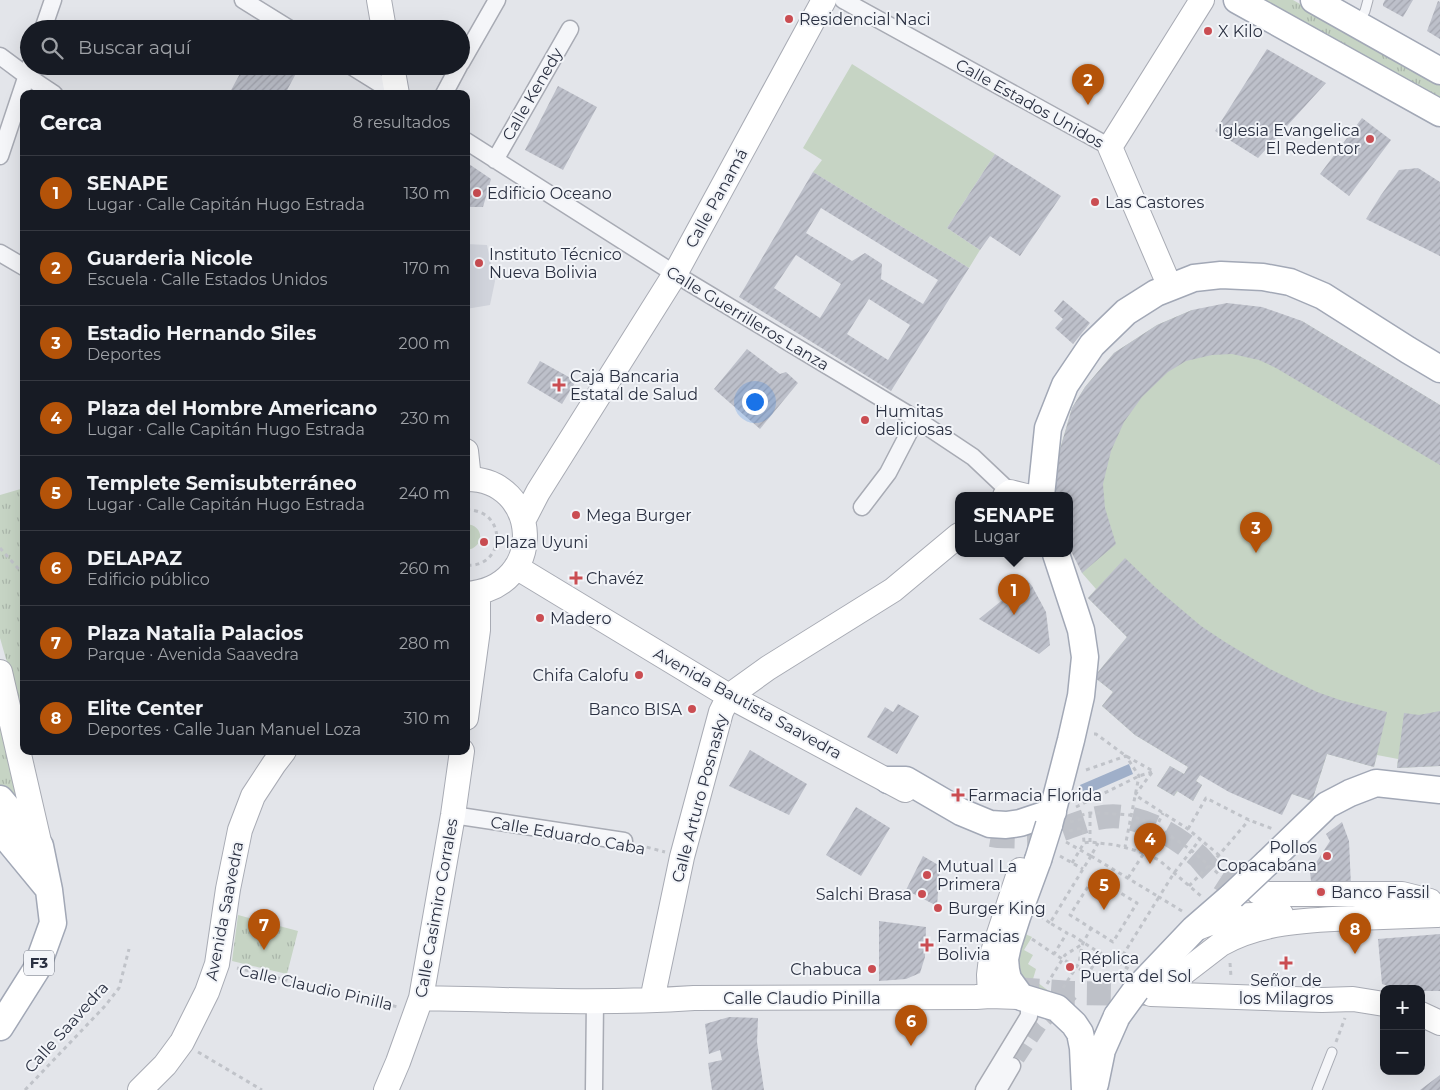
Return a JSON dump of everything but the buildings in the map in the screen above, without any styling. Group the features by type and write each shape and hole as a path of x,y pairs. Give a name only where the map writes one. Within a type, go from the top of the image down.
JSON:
{"main road":[{"path":"378,0 382,20"},
{"name":"Calle Panamá","path":"523,521 538,492 675,274 824,0"},
{"path":"1110,147 1202,0"},
{"path":"1237,0 1440,113"},
{"path":"1314,0 1440,71"},
{"path":"394,75 396,90"},
{"name":"Calle Estados Unidos","path":"1110,147 1170,287"},
{"path":"1041,492 1048,428 1065,385 1092,345 1126,312 1156,294 1194,278 1221,274 1263,277 1290,282 1323,296 1440,368"},
{"path":"1408,350 1426,350 1440,345"},
{"path":"470,479 488,482 506,493 519,510 523,521 525,541 522,555 509,577 489,590 472,594 478,630 470,689"},
{"name":"Calle Arturo Posnasky","path":"652,1000 682,857 721,712 729,696 768,668 893,590 955,538"},
{"path":"990,996 989,974 991,958 1029,865 1062,824 1085,656 1081,630 1057,557"},
{"name":"Avenida Bautista Saavedra","path":"516,567 729,696 888,780 983,833"},
{"path":"0,672 14,816 49,890"},
{"name":"Avenida Saavedra","path":"140,1090 165,1065 182,1042 207,992 216,964 240,830 253,796 281,755"},
{"name":"Calle Casimiro Corrales","path":"386,1090 419,1005 453,815 461,755"},
{"path":"888,780 906,780 961,812 990,824 1062,824"},
{"path":"1094,1090 1102,1050 1116,1016 1139,992 1190,921 1231,882 1266,863 1327,805 1350,793 1376,783 1440,790"},
{"name":"F3","path":"0,1027 36,970 53,923 49,890 40,846 14,816"},
{"path":"1029,865 1005,959 1008,979 1032,994"},
{"path":"1258,892 1269,894 1402,894 1436,905"},
{"path":"1190,921 1228,916 1436,905"},
{"path":"1139,992 1221,944 1262,928 1306,920 1437,915 1436,905"},
{"path":"1139,992 1322,1000 1353,999 1380,1003"},
{"name":"Calle Claudio Pinilla","path":"419,1005 652,1000 705,995 966,997 1032,994 1057,1008 1074,1024 1080,1033 1086,1090"},
{"path":"1425,1016 1440,1023"}],"street":[{"path":"46,20 52,0"},
{"path":"244,0 276,20"},
{"path":"470,47 497,0"},
{"name":"Calle Estados Unidos","path":"842,0 1110,147"},
{"name":"Calle Kenedy","path":"495,160 570,29"},
{"path":"0,56 20,67"},
{"path":"22,90 27,75"},
{"path":"33,75 49,90"},
{"path":"366,75 390,90"},
{"path":"446,90 454,75"},
{"path":"0,156 20,95"},
{"name":"Calle Guerrilleros Lanza","path":"470,144 675,274 916,419 973,457 1011,492"},
{"path":"0,253 20,265"},
{"path":"862,507 888,474 916,419"},
{"name":"Calle Eduardo Caba","path":"453,815 624,841"},
{"path":"984,1090 1029,1016 1032,994"},
{"path":"594,1090 595,1001"},
{"path":"998,1090 1017,1058"}],"lane":[{"path":"1357,24 1365,11 1368,0"},
{"path":"1317,1090 1332,1052"}],"path":[{"path":"470,510 481,512 488,517 494,524 497,540 491,555 485,561 470,565"},
{"path":"0,548 20,570"},
{"path":"1090,734 1096,734 1126,756 1153,771"},
{"path":"1080,771 1126,756"},
{"path":"1125,847 1140,776 1126,756"},
{"path":"1062,824 1140,776 1153,771"},
{"path":"1135,795 1153,771"},
{"path":"1135,795 1201,838 1219,854 1231,882"},
{"path":"1188,829 1206,798 1249,820 1277,831"},
{"path":"1062,824 1083,820 1082,815 1090,813 1131,816 1156,826 1191,850 1231,882"},
{"path":"1090,813 1090,842"},
{"path":"1128,878 1144,853 1163,813"},
{"path":"1189,886 1249,820"},
{"path":"1062,824 1083,828 1084,843 1072,863"},
{"path":"1062,824 1080,850 1159,897 1190,921"},
{"path":"1088,974 1101,953 1118,964 1174,873 1201,838"},
{"name":"Calle Eduardo Caba","path":"624,841 682,857"},
{"path":"1084,843 1116,845 1144,853 1159,860 1203,898"},
{"path":"1054,954 1067,932 1050,923 1098,843"},
{"path":"1094,877 1137,903 1113,942 1091,928 1070,915 1094,877"},
{"path":"1062,989 1079,963 1082,943 1091,928"},
{"path":"1072,936 1095,950"},
{"path":"1032,939 1088,974 1139,992"},
{"path":"1032,994 1065,955 1082,943"},
{"name":"Calle Saavedra","path":"25,1090 105,1006 119,988 129,949"},
{"path":"1230,960 1232,985"},
{"name":"Calle Claudio Pinilla","path":"216,964 419,1005"},
{"path":"1332,1052 1353,999"},
{"path":"182,1042 262,1090"}],"shaded area":[{"name":"Instituto Técnico Nueva Bolivia","path":"470,244 487,245 495,281 490,305 470,308"}],"green space":[{"path":"1257,0 1293,0 1440,83 1440,103"},
{"path":"852,64 995,154 947,228 980,250 969,268 813,172 822,160 803,148"},
{"path":"1192,310 1302,321 1440,405 1440,766 1397,768 1398,759 1377,755 1374,767 1327,754 1312,801 1292,794 1200,775 1196,781 1202,785 1193,801 1178,791 1174,796 1157,786 1170,766 1184,774 1188,767 1135,735 1102,706 1113,692 1094,677 1127,637 1088,598 1096,589 1082,573 1073,520 1073,492 1055,492 1059,452 1072,408 1085,387 1114,353 1157,325"},
{"path":"20,489 20,727 10,673 0,638 0,495"},
{"path":"470,525 477,528 480,537 477,545 470,549"},
{"path":"0,723 19,797 12,799 0,786"},
{"path":"238,915 298,931 287,974 232,961"},
{"path":"1023,933 1032,937 1024,950 1033,955 1028,964 1036,969 1033,979 1050,992 1037,991 1017,976 1014,963"}],"water":[{"path":"1129,764 1133,774 1085,795 1080,785"}],"tunnel":[{"path":"991,835 1041,835 1096,818 1117,816 1128,818 1156,827 1174,837 1198,856 1213,873 1226,881 1258,892"},
{"path":"1015,989 1071,993 1149,994"},
{"path":"1017,1058 1039,1025 1071,993"}],"place":[{"name":"Residencial Naci","path":"789,19"},
{"name":"X Kilo","path":"1208,31"},
{"name":"Guarderia Nicole","path":"1088,105"},
{"name":"Iglesia Evangelica El Redentor","path":"1370,139"},
{"name":"Edificio Oceano","path":"477,193"},
{"name":"Las Castores","path":"1095,202"},
{"name":"Instituto Técnico Nueva Bolivia","path":"479,263"},
{"name":"Caja Bancaria Estatal de Salud","path":"559,385"},
{"name":"Humitas deliciosas","path":"865,420"},
{"name":"Mega Burger","path":"576,515"},
{"name":"Plaza Uyuni","path":"484,542"},
{"name":"Estadio Hernando Siles","path":"1256,553"},
{"name":"Chavéz","path":"576,578"},
{"name":"SENAPE","path":"1014,615"},
{"name":"Madero","path":"540,618"},
{"name":"Chifa Calofu","path":"639,675"},
{"name":"Banco BISA","path":"692,709"},
{"name":"Farmacia Florida","path":"958,795"},
{"name":"Pollos Copacabana","path":"1327,856"},
{"name":"Plaza del Hombre Americano","path":"1150,864"},
{"name":"Mutual La Primera","path":"927,875"},
{"name":"Banco Fassil","path":"1321,892"},
{"name":"Salchi Brasa","path":"922,894"},
{"name":"Burger King","path":"938,908"},
{"name":"Templete Semisubterráneo","path":"1104,910"},
{"name":"Farmacias Bolivia","path":"927,945"},
{"name":"Plaza Natalia Palacios","path":"264,950"},
{"name":"Elite Center","path":"1355,954"},
{"name":"Señor de los Milagros","path":"1286,963"},
{"name":"Réplica Puerta del Sol","path":"1070,967"},
{"name":"Chabuca","path":"872,969"},
{"name":"DELAPAZ","path":"911,1046"}]}
